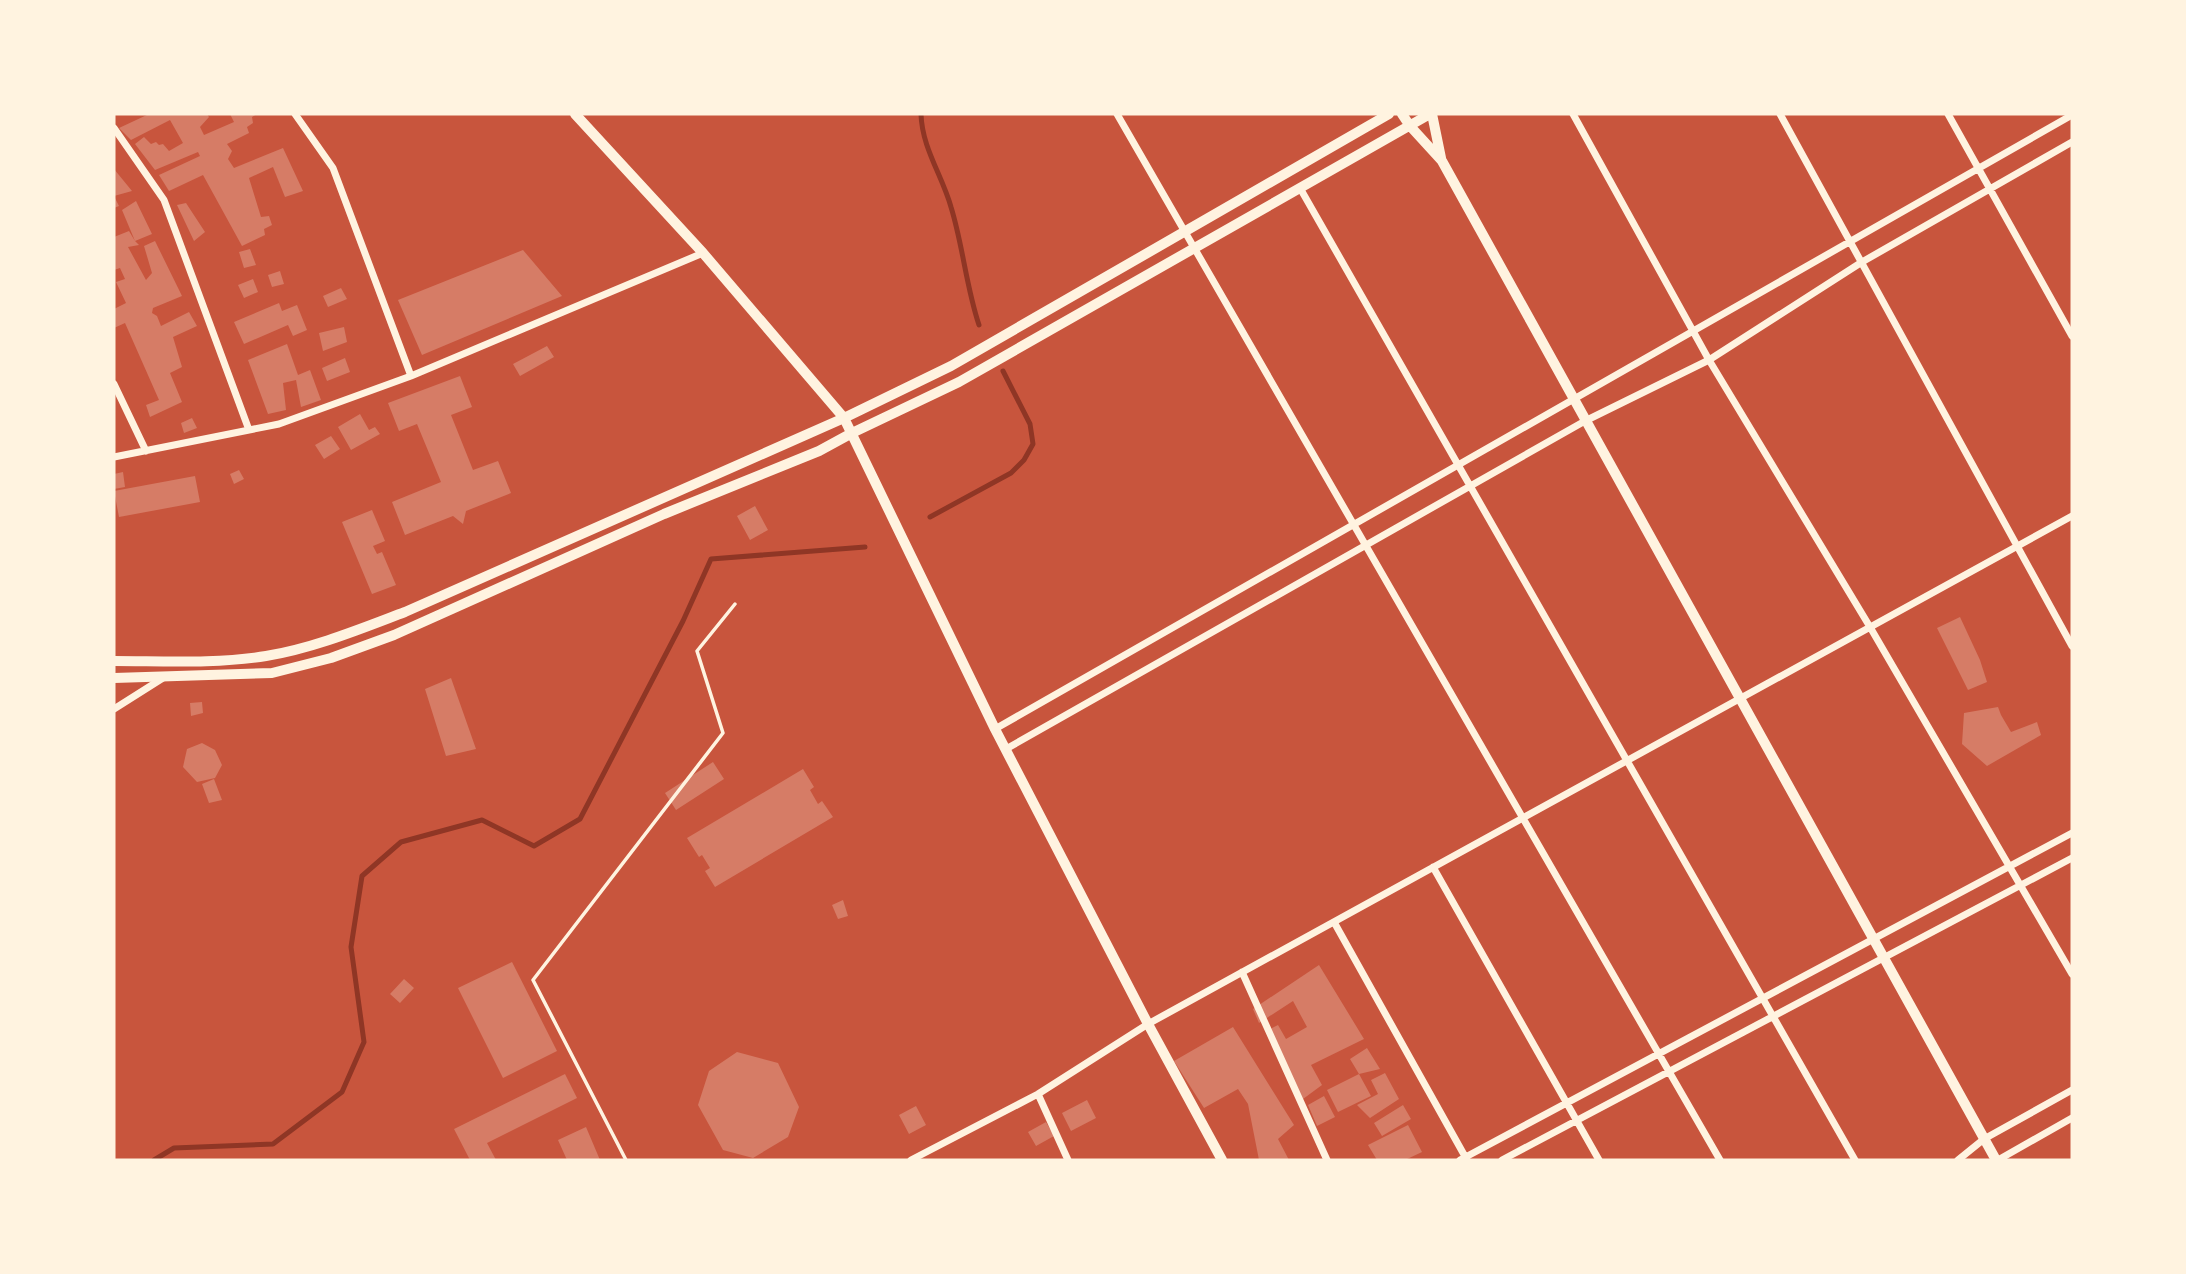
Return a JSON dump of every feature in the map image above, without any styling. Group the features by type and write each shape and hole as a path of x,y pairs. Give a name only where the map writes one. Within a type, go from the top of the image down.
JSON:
{"street":[{"path":"295,114 333,168 411,376"},
{"path":"575,114 703,253 844,418 995,729 1222,1160"},
{"path":"1117,114 1720,1160"},
{"path":"114,661 224,661 266,656 368,626 479,579 844,418 951,366 1390,114"},
{"path":"1402,114 1442,161 1997,1160 2072,1118"},
{"path":"114,678 272,673 331,658 394,635 664,514 820,452 852,433 1011,354 1431,114 1442,161"},
{"path":"1573,114 1709,360 1870,627 2072,974"},
{"path":"1780,114 2072,646"},
{"path":"1948,114 2072,336"},
{"path":"995,729 2072,115"},
{"path":"114,128 164,200 249,430"},
{"path":"1006,750 1469,485 1585,421 1709,360 1862,262 2072,142"},
{"path":"1300,188 1855,1160"},
{"path":"114,457 279,424 411,376 703,253"},
{"path":"114,384 146,451"},
{"path":"911,1160 1038,1094 1148,1024 2072,516"},
{"path":"479,579 485,595"},
{"path":"114,709 164,678"},
{"path":"1334,922 1464,1159 2072,833"},
{"path":"1502,1160 2072,858"},
{"path":"1433,867 1599,1160"},
{"path":"1242,972 1327,1160"},
{"path":"1958,1160 1984,1139 2072,1090"},
{"path":"1038,1094 1068,1160"}],"path":[{"path":"626,1160 533,980 723,733 697,651 736,604"}],"building":[{"path":"149,114 207,114 209,117 200,127 204,135 234,122 230,114 257,114 252,117 253,123 247,127 249,133 227,144 232,151 228,159 234,168 283,148 303,191 285,197 273,167 249,178 261,217 269,216 272,225 264,229 265,235 242,246 203,175 169,191 159,175 200,156 198,152 155,170 135,144 144,137 151,144 163,144 169,151 183,143 170,120 131,140 119,128"},
{"path":"114,169 132,191 114,196"},
{"path":"136,201 152,234 135,241 122,210"},
{"path":"186,203 205,232 194,241 177,205"},
{"path":"129,231 139,245 128,247 146,280 152,273 144,246 155,241 182,296 153,308 152,313 157,316 161,326 189,312 197,326 173,337 182,367 170,373 182,402 150,417 146,405 159,400 125,323 114,328 114,309 126,303 116,282 125,279 120,268 114,270 114,237"},
{"path":"250,249 256,265 244,268 239,252"},
{"path":"523,250 562,296 422,355 398,300"},
{"path":"280,271 284,284 272,287 268,275"},
{"path":"253,279 258,292 244,298 238,285"},
{"path":"341,288 347,299 328,307 323,296"},
{"path":"279,303 282,311 297,305 307,330 293,336 288,325 244,344 234,322"},
{"path":"344,327 347,342 323,351 319,333"},
{"path":"287,344 298,375 310,370 321,400 301,407 296,380 283,383 286,410 268,414 248,360"},
{"path":"547,346 554,357 520,376 513,364"},
{"path":"345,358 350,372 327,381 322,368"},
{"path":"460,376 472,407 451,415 473,470 498,461 511,493 466,511 463,524 453,516 405,535 392,502 441,482 417,424 399,431 388,403"},
{"path":"360,414 369,430 375,427 380,434 351,450 338,427"},
{"path":"192,418 197,428 184,433 181,423"},
{"path":"331,436 340,449 324,459 315,445"},
{"path":"239,470 244,479 234,484 230,474"},
{"path":"123,472 125,487 114,489 114,474"},
{"path":"195,476 200,502 119,517 114,491"},
{"path":"755,506 768,530 750,540 737,516"},
{"path":"372,510 385,541 373,546 377,554 382,552 396,585 372,594 342,522"},
{"path":"1960,617 1987,682 1968,690 1937,628"},
{"path":"451,678 476,749 446,756 425,689"},
{"path":"202,702 203,713 191,716 190,703"},
{"path":"1998,707 2011,732 2037,722 2041,735 1987,766 1962,744 1964,713"},
{"path":"202,743 215,750 222,765 215,778 197,782 183,767 187,749"},
{"path":"713,762 724,779 676,810 665,793"},
{"path":"803,769 814,787 810,790 818,804 822,801 833,817 715,887 705,871 710,868 687,838"},
{"path":"214,779 222,800 209,803 202,784"},
{"path":"843,900 848,916 838,919 832,905"},
{"path":"512,962 557,1051 503,1078 458,988"},
{"path":"1319,965 1364,1039 1311,1065 1322,1085 1303,1099 1266,1031 1278,1025 1286,1039 1307,1027 1293,1001 1259,1023 1253,1009"},
{"path":"404,979 414,988 400,1003 390,994"},
{"path":"1233,1027 1294,1125 1278,1139 1289,1160 1259,1160 1248,1104 1238,1089 1204,1108 1174,1061"},
{"path":"1367,1048 1380,1069 1359,1074 1350,1059"},
{"path":"737,1052 778,1063 799,1107 788,1137 753,1158 723,1150 698,1105 709,1071"},
{"path":"1385,1073 1399,1099 1370,1118 1357,1105 1378,1094 1371,1080"},
{"path":"565,1074 577,1098 487,1143 496,1160 470,1160 454,1129"},
{"path":"1359,1074 1371,1096 1338,1112 1327,1090"},
{"path":"1324,1096 1335,1117 1317,1126 1308,1105"},
{"path":"1087,1100 1096,1118 1071,1131 1062,1113"},
{"path":"1403,1105 1411,1119 1382,1136 1374,1123"},
{"path":"916,1106 926,1125 909,1134 899,1115"},
{"path":"1046,1122 1054,1136 1036,1146 1028,1132"},
{"path":"1408,1125 1422,1152 1405,1160 1377,1160 1368,1145"},
{"path":"586,1127 600,1160 567,1160 558,1140"}],"waterway":[{"path":"921,114 925,138 955,222 979,325"},
{"path":"930,517 1011,473 1024,460 1033,444 1030,424 1003,371"},
{"path":"154,1160 174,1148 273,1144 342,1092 364,1042 351,947 362,876 401,842 482,820 534,846 580,819 683,621 711,559 865,547"}]}
